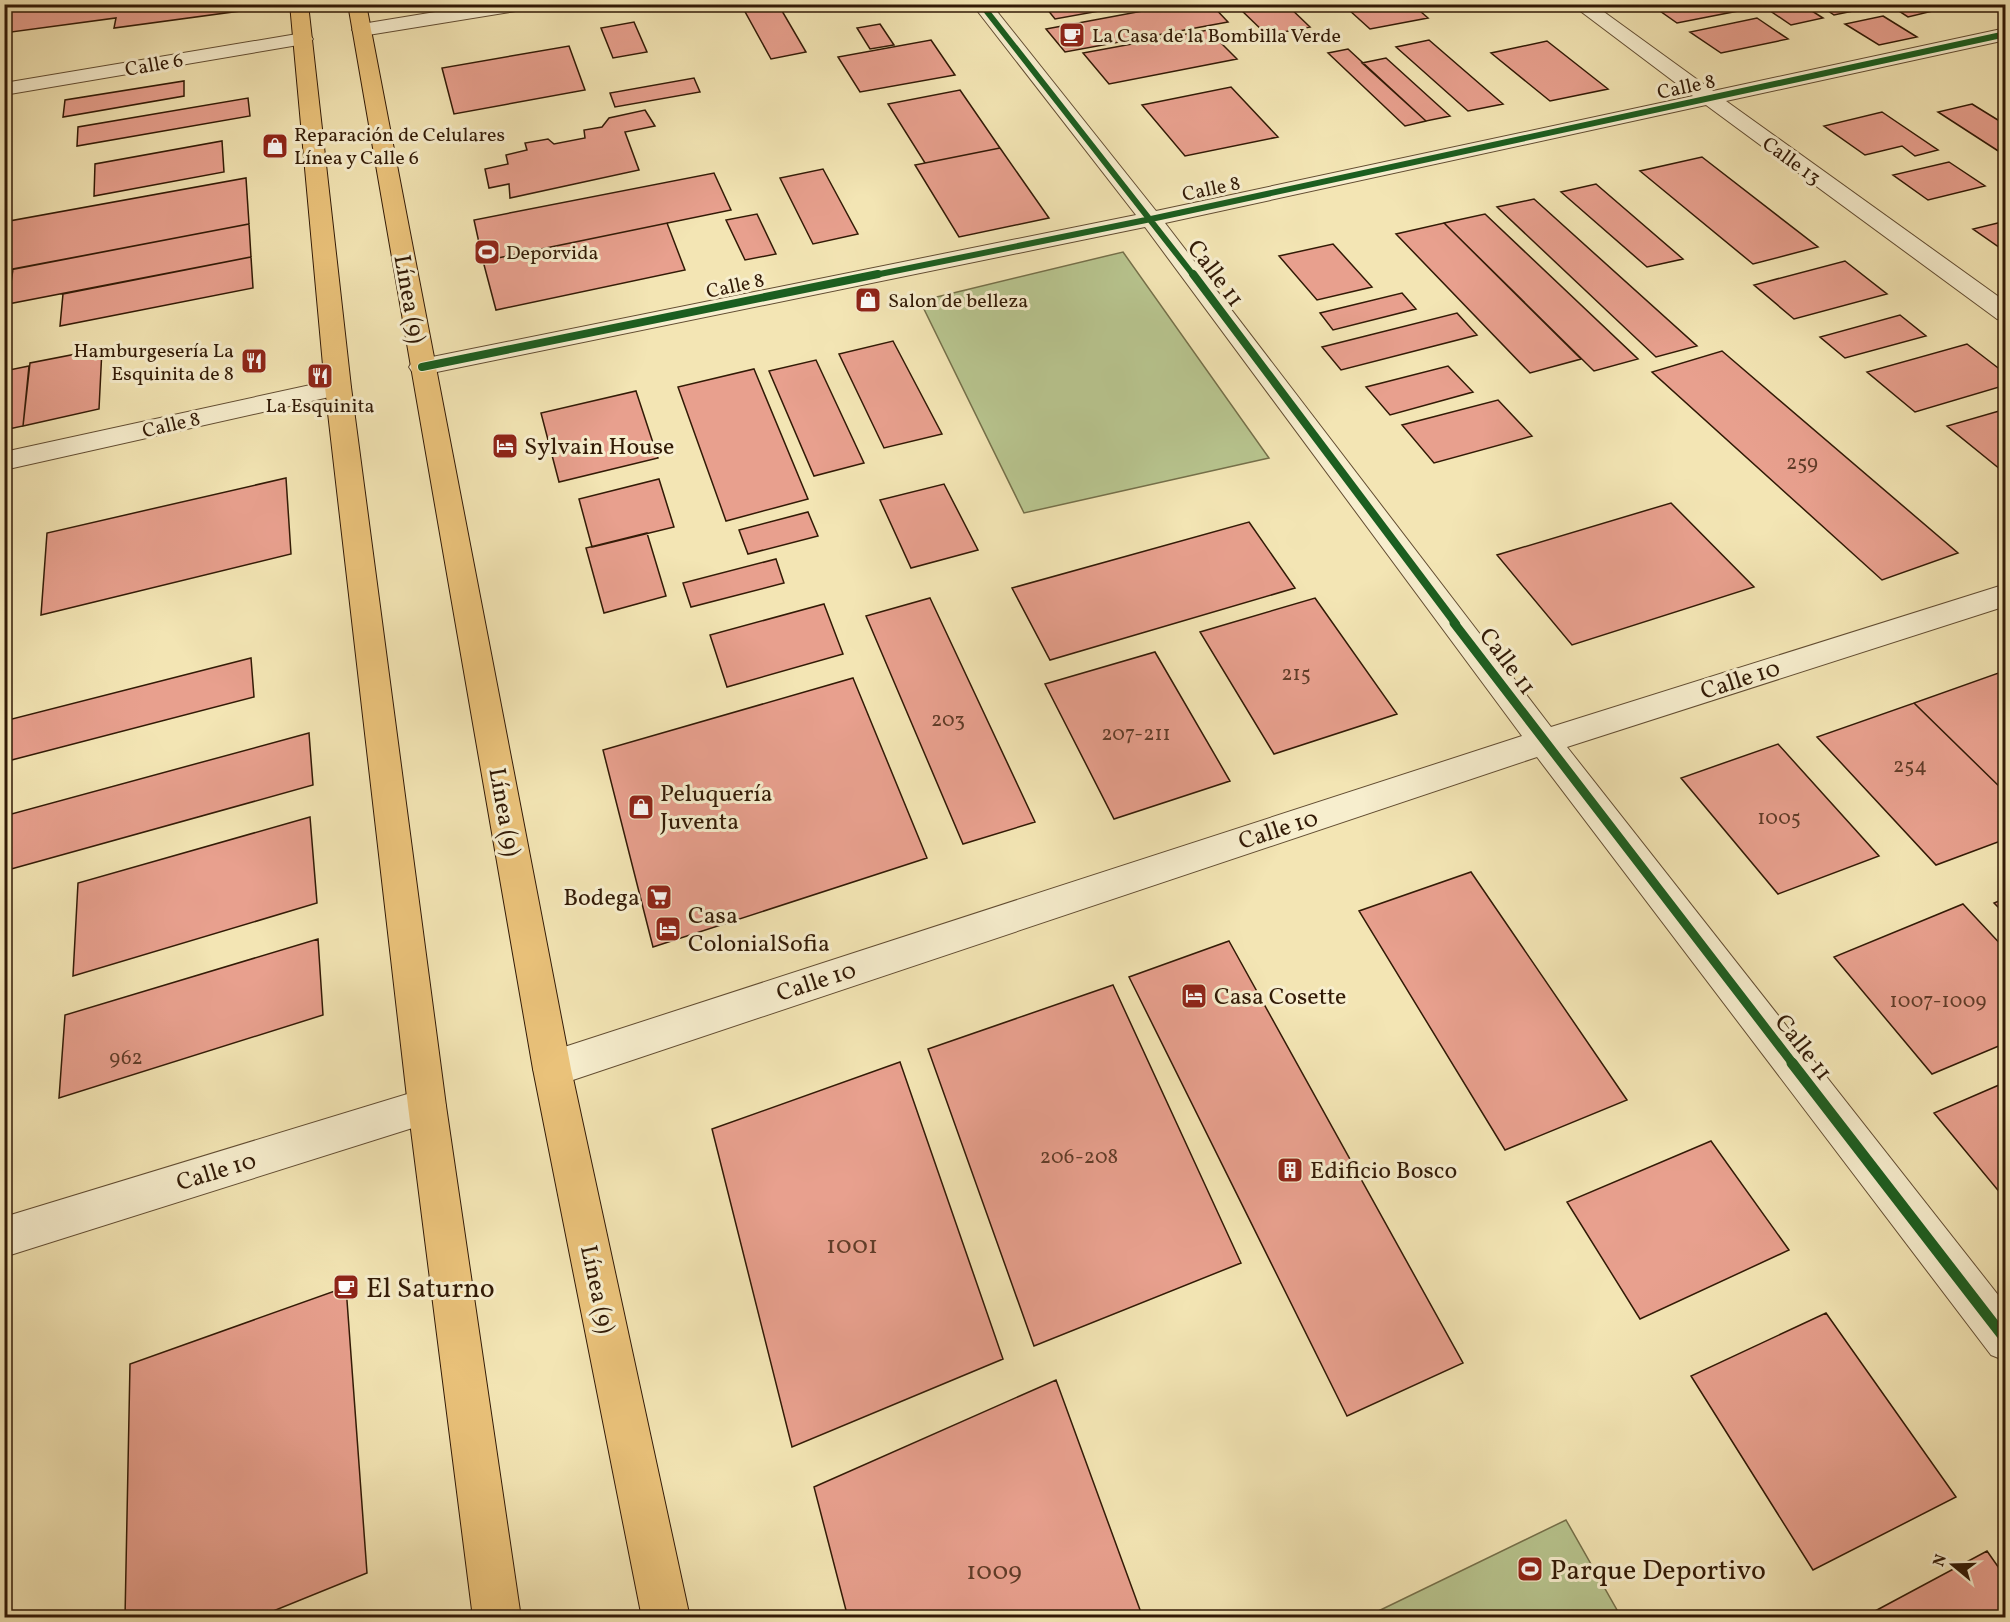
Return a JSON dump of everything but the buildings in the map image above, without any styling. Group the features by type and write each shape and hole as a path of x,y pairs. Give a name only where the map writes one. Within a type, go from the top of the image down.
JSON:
{"main road":[{"path":"299,4 338,387 427,1106 497,1617"},
{"name":"Línea (9)","path":"357,4 552,1069 666,1617"}],"street":[{"path":"362,30 522,4"},
{"name":"Calle 11","path":"981,4 1151,219 1544,741 2006,1340"},
{"name":"Calle 13","path":"1580,4 2006,314"},
{"name":"Calle 8","path":"422,368 1151,219 2006,34"},
{"name":"Calle 6","path":"4,89 303,39"},
{"name":"Calle 8","path":"4,461 338,387"},
{"name":"Calle 10","path":"552,1069 1544,741 2006,595"},
{"name":"Calle 10","path":"4,1237 427,1106"}],"green space":[{"path":"1123,252 1269,458 1024,513 920,301"},
{"name":"Parque Deportivo","path":"1566,1520 1621,1617 1366,1617"}],"cycle path":[{"path":"981,4 1151,219 1544,742 2006,1340"},
{"path":"422,367 1151,219 2006,34"}],"place":[{"name":"La Casa de la Bombilla Verde","path":"1072,35"},
{"name":"Reparación de Celulares Línea y Calle 6","path":"275,146"},
{"name":"Deporvida","path":"487,252"},
{"name":"Salon de belleza","path":"868,300"},
{"name":"Hamburgesería La Esquinita de 8","path":"254,361"},
{"name":"La Esquinita","path":"320,376"},
{"name":"Sylvain House","path":"505,446"},
{"name":"Peluquería Juventa","path":"641,807"},
{"name":"Bodega","path":"659,897"},
{"name":"Casa ColonialSofia","path":"668,929"},
{"name":"Casa Cosette","path":"1194,996"},
{"name":"Edificio Bosco","path":"1290,1170"},
{"name":"El Saturno","path":"346,1287"},
{"name":"Parque Deportivo","path":"1530,1569"}]}
